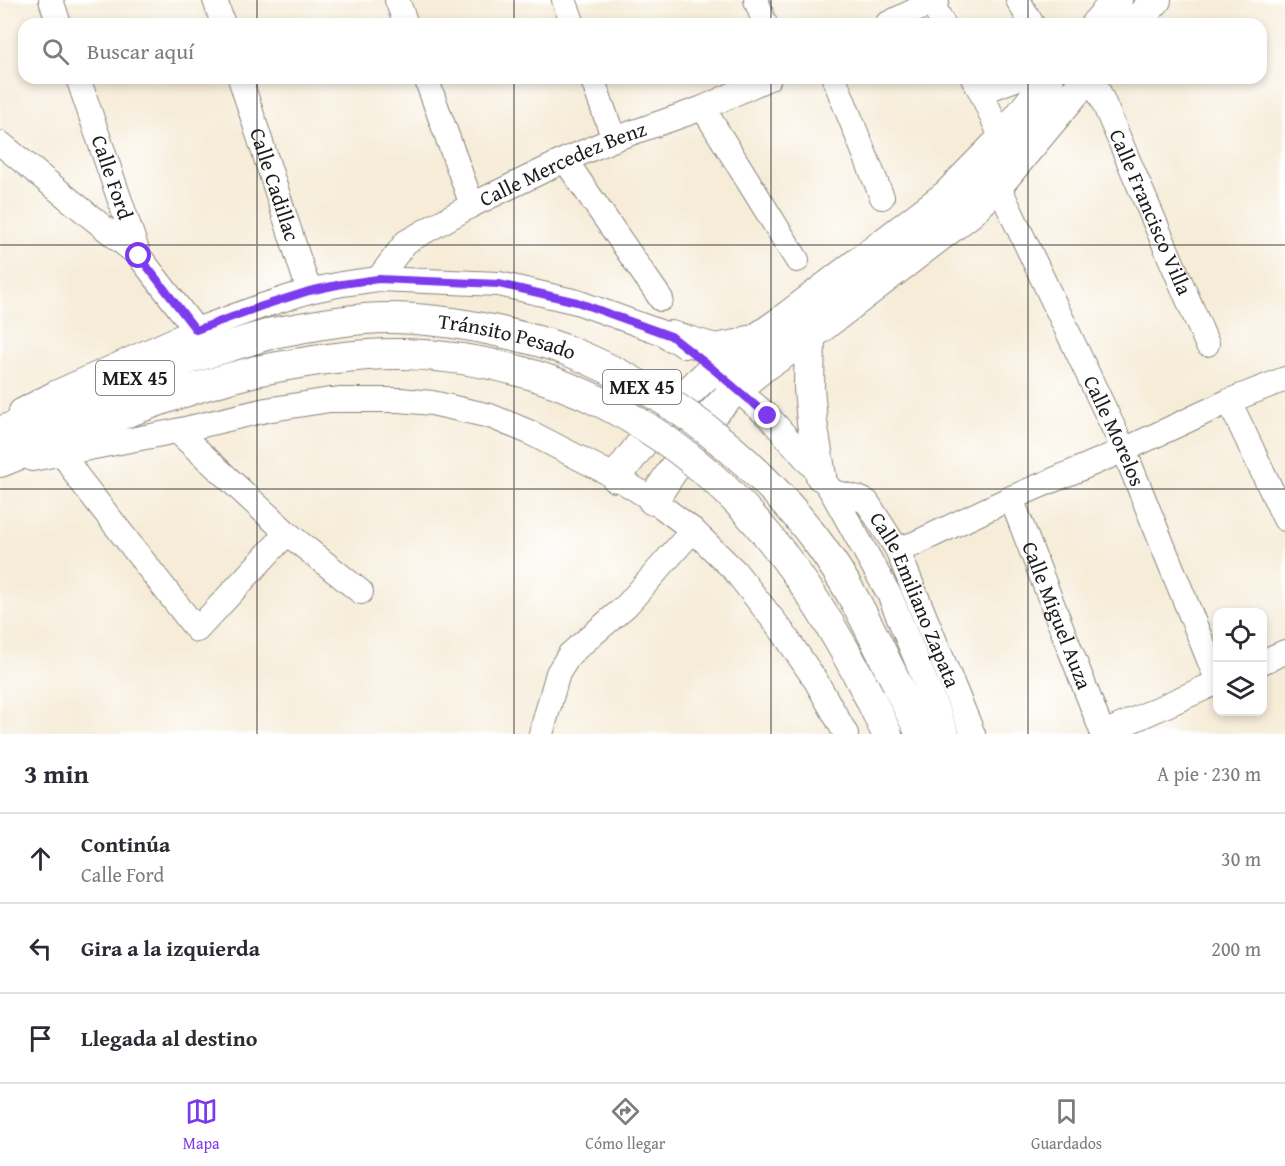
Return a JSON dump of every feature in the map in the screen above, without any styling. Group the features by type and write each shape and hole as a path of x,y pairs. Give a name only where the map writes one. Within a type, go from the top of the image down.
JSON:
{"main road":[{"path":"1101,18 1117,0"},
{"path":"1140,18 1156,0"},
{"path":"616,477 662,417 713,369 778,323 947,195 1002,139 1036,84"},
{"path":"652,500 706,420 736,389 762,368 810,336 971,212 998,185 1082,84"},
{"name":"Tránsito Pesado","path":"0,432 172,364 273,333 307,326 389,318 437,320 530,339 570,352 669,402 719,440 768,483 819,544 852,594 921,734"},
{"path":"671,336 714,349 742,344 778,323"},
{"path":"810,336 809,388 812,422 826,484"},
{"name":"Tránsito Pesado","path":"0,463 148,403 222,379 313,361 402,354 461,358 553,381 588,395 646,426 692,461 744,509 794,570 825,616 848,655 887,734"}],"street":[{"path":"51,0 57,18"},
{"path":"215,0 221,18"},
{"path":"397,0 404,18"},
{"path":"564,0 571,18"},
{"path":"756,0 763,18"},
{"path":"1018,0 1028,18"},
{"path":"904,18 935,7"},
{"name":"Calle Ford","path":"80,84 139,256 196,330"},
{"name":"Calle Cadillac","path":"242,84 309,291"},
{"path":"428,84 472,206"},
{"path":"594,84 614,139"},
{"name":"Calle Mercedez Benz","path":"378,279 406,242 472,206 614,139 703,108 756,84"},
{"path":"836,84 882,197"},
{"name":"Calle Francisco Villa","path":"1096,84 1207,344"},
{"path":"977,85 1002,139"},
{"path":"703,108 797,260"},
{"path":"0,143 139,256"},
{"path":"566,160 661,299"},
{"name":"Calle Morelos","path":"998,185 1124,450 1213,670"},
{"path":"0,423 56,393 196,330 309,291 342,284 378,279 499,284 577,302 671,336 768,416 826,484 890,596 947,734"},
{"path":"897,549 1124,450 1229,401 1285,379"},
{"path":"0,463 63,453 266,410 330,400 400,400 432,403 490,416 529,432 616,477 693,530 735,571 782,631 816,681 846,734"},
{"path":"1229,401 1285,519"},
{"path":"177,430 287,533 361,592"},
{"path":"63,453 77,476 197,630 287,533"},
{"name":"Calle Emiliano Zapata","path":"826,484 867,502 897,549 973,734"},
{"name":"Calle Miguel Auza","path":"1011,498 1103,734"},
{"path":"541,734 558,673 570,654 626,606 693,530"},
{"path":"1267,660 1285,652"},
{"path":"1103,734 1213,684"}],"route":[{"path":"139,256 196,330 309,291 378,279 499,284 577,302 671,336 768,416"}]}
